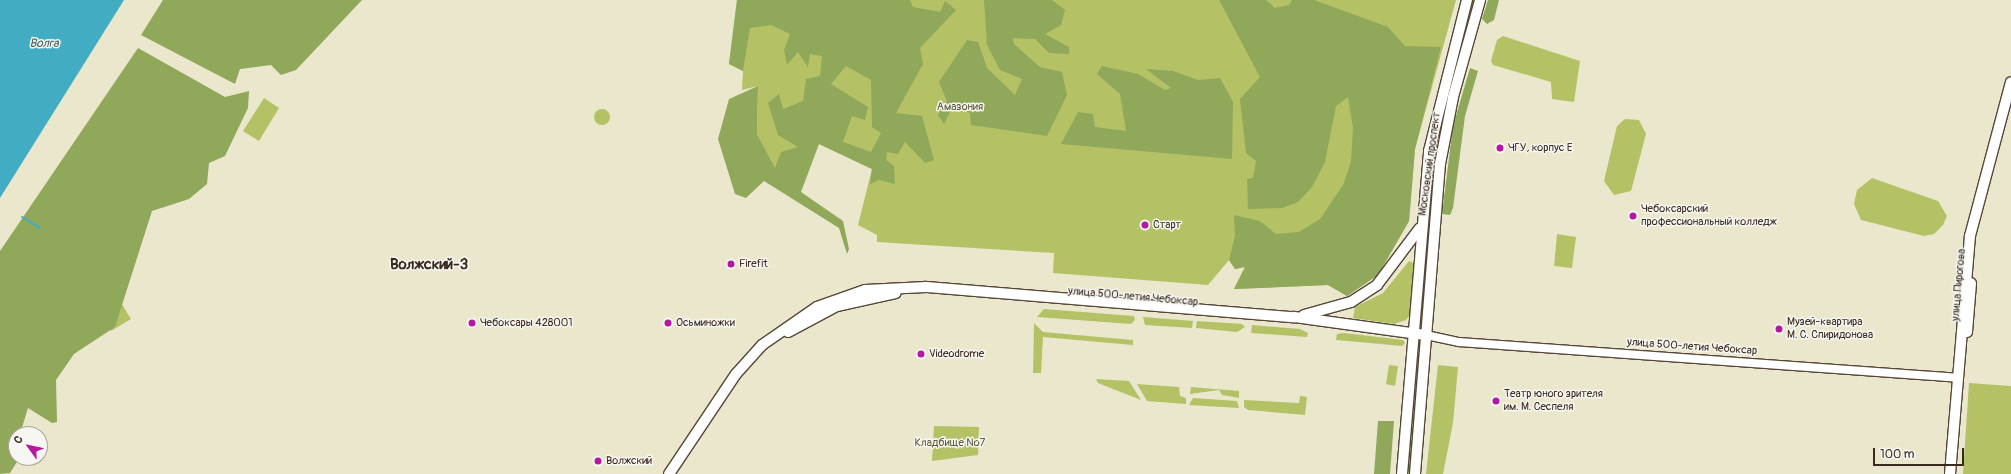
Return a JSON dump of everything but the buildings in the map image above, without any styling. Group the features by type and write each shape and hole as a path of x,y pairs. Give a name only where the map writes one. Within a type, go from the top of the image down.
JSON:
{"main road":[{"path":"1466,3 1479,5"},
{"name":"Московский проспект","path":"1402,474 1422,224 1433,125 1466,3"},
{"name":"Московский проспект","path":"1415,474 1445,131 1479,5"},
{"name":"улица Пирогова","path":"1950,474 1974,232 1980,201 2009,102 2011,82"},
{"path":"1294,317 1329,310 1372,289 1400,259 1422,224"},
{"name":"улица 500-летия Чебоксар","path":"738,376 762,345 796,318 849,297 866,294 926,290 1140,307 1294,317 1414,335"},
{"name":"улица 500-летия Чебоксар","path":"1140,307 1414,335"},
{"path":"1414,335 1426,338"},
{"path":"669,474 738,376"},
{"path":"675,474 738,376"},
{"name":"улица Пирогова","path":"1956,474 1959,380"}],"street":[{"name":"улица 500-летия Чебоксар","path":"1426,338 1494,347 1959,380"}],"green space":[{"path":"163,0 362,0 296,70 281,75 271,65 240,69 235,84 141,35"},
{"name":"Амазония","path":"737,0 1456,0 1415,149 1409,221 1378,275 1347,296 1328,285 1234,289 1245,267 1235,269 1229,260 1208,285 1053,273 1054,253 877,242 877,235 858,225 872,169 819,144 775,169 757,134 758,86 742,90 743,71 729,64"},
{"path":"737,0 910,0 913,7 940,12 945,1 956,10 920,48 923,64 896,113 922,116 934,160 925,163 905,142 898,154 887,152 886,160 894,166 895,184 879,180 870,184 872,169 819,144 801,192 843,221 849,249 847,254 839,228 764,181 746,198 735,194 718,139 729,99 758,86 757,134 775,168 781,152 798,147 778,135 768,103 779,94 783,109 803,101 806,79 820,76 822,56 810,54 808,67 798,52 787,65 784,50 790,34 771,25 750,28 743,71 729,64","holes":["846,66 871,80 872,127 881,133 871,152 843,142 852,116 865,120 868,107 831,84"]},
{"path":"984,0 1052,0 1065,10 1061,25 1045,34 1069,47 1069,54 1049,53 1035,39 1013,38 1014,44 1040,67 1062,72 1067,95 1047,136 971,125 970,113 959,107 950,112 944,124 938,115 947,101 939,82 967,40 978,42 987,68 1015,95 1022,79 1000,70 987,45"},
{"path":"1219,0 1266,0 1275,8 1289,5 1292,0 1314,0 1388,27 1405,46 1441,47 1415,149 1409,221 1378,275 1347,296 1328,285 1234,289 1245,267 1235,269 1229,260 1235,236 1234,215 1260,221 1276,234 1299,232 1320,219 1343,185 1351,162 1353,128 1348,97 1336,106 1325,162 1312,187 1298,202 1282,208 1248,209 1247,179 1253,178 1256,161 1246,153 1240,99 1260,77"},
{"path":"1488,0 1499,0 1494,20 1487,24 1482,19"},
{"path":"1468,17 1471,18 1436,157 1421,316 1433,156"},
{"path":"1503,36 1580,61 1574,102 1552,99 1551,82 1493,65 1491,61 1497,40"},
{"path":"138,48 225,97 249,91 248,108 225,156 209,163 207,184 189,199 152,211 115,327 74,354 56,380 57,422 52,423 28,408 22,426 8,426 8,466 14,466 10,473 0,474 0,251"},
{"path":"1102,66 1138,74 1165,90 1171,88 1146,69 1173,71 1198,80 1220,78 1233,102 1232,159 1061,144 1078,112 1093,114 1095,127 1126,131 1120,94 1097,74"},
{"path":"1470,68 1478,71 1465,116 1453,208 1450,215 1442,214 1453,126"},
{"path":"264,98 279,108 259,141 243,131"},
{"path":"602,109 608,111 610,117 608,123 602,125 596,123 594,117 596,111"},
{"path":"1625,119 1639,120 1646,134 1631,191 1614,195 1604,181 1617,126"},
{"path":"1872,178 1938,201 1947,216 1943,225 1934,234 1924,236 1861,220 1854,204 1857,190"},
{"path":"1557,234 1576,237 1572,268 1554,266"},
{"path":"1409,261 1415,264 1411,314 1406,320 1394,324 1353,318 1355,307 1383,293"},
{"path":"120,301 131,319 111,331 106,322"},
{"path":"1044,309 1134,316 1135,320 1131,324 1037,317"},
{"path":"1143,317 1193,321 1192,328 1145,325"},
{"path":"1197,321 1242,324 1245,327 1237,332 1196,328"},
{"path":"1034,323 1043,332 1133,340 1133,345 1043,337 1041,373 1033,373"},
{"path":"1252,325 1300,329 1308,333 1307,337 1251,333"},
{"path":"1344,333 1403,340 1405,343 1402,346 1336,340 1337,334"},
{"path":"1419,348 1411,474 1408,474"},
{"path":"1389,365 1398,366 1395,386 1386,384"},
{"path":"1438,365 1458,367 1453,423 1443,474 1426,474"},
{"path":"1096,379 1129,381 1141,400 1098,383"},
{"path":"1969,383 2011,386 2011,474 1963,474"},
{"path":"1137,384 1179,387 1180,396 1186,398 1186,404 1147,401"},
{"path":"1191,387 1239,391 1239,398 1222,395 1219,390 1190,394"},
{"path":"1300,396 1307,397 1305,415 1248,410 1244,407 1244,400 1299,403"},
{"path":"1193,398 1237,401 1239,408 1189,405"},
{"path":"1378,421 1394,421 1390,474 1374,474"},
{"name":"Кладбище №7","path":"934,426 979,427 978,455 932,461"}],"water":[{"name":"Волга","path":"0,0 124,0 0,198"}],"waterway":[{"path":"22,217 40,228"}],"place":[{"name":"ЧГУ, корпус Е","path":"1500,148"},
{"name":"Чебоксарский профессиональный колледж","path":"1633,216"},
{"name":"Старт","path":"1145,225"},
{"name":"Firefit","path":"731,264"},
{"name":"Чебоксары 428001","path":"472,323"},
{"name":"Осьминожки","path":"668,323"},
{"name":"Музей-квартира М. С. Спиридонова","path":"1779,329"},
{"name":"Videodrome","path":"921,354"},
{"name":"Театр юного зрителя им. М. Сеспеля","path":"1496,401"},
{"name":"Волжский","path":"598,461"}],"district":[{"name":"Волжский-3","path":"429,265"}]}
